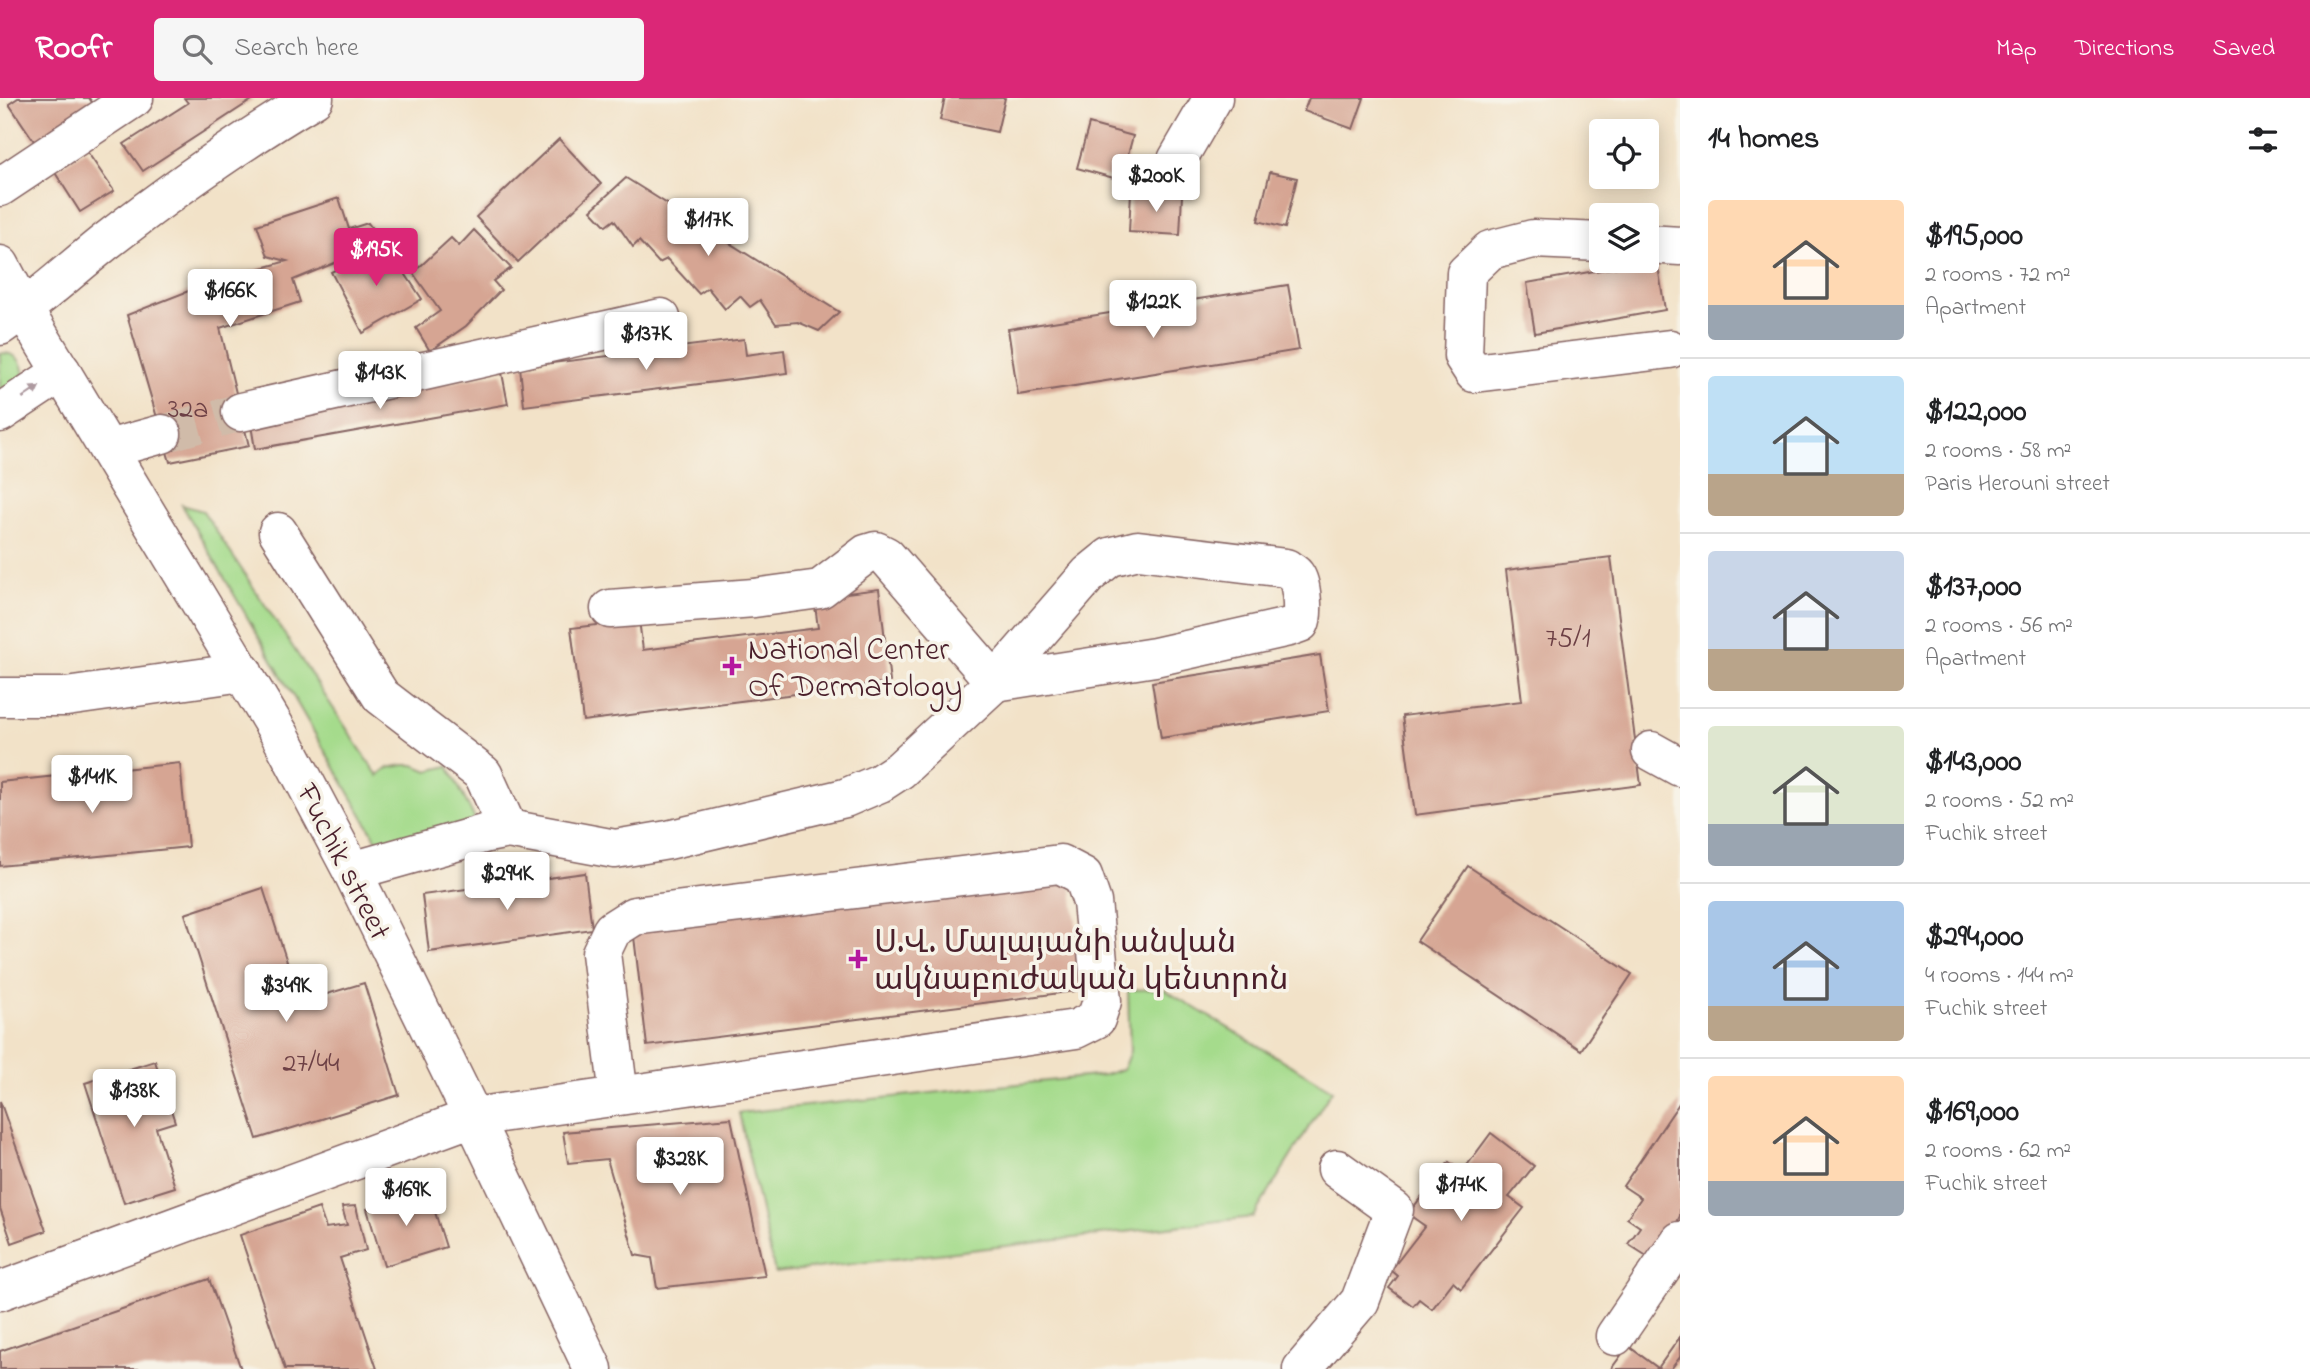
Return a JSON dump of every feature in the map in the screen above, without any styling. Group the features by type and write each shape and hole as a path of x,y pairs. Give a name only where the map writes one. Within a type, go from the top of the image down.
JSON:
{"street":[{"path":"0,187 134,98"},
{"path":"12,318 105,243 249,136 314,98"},
{"path":"1177,160 1213,98"},
{"path":"1589,241 1533,239 1490,250 1466,273 1463,356 1474,373 1670,349"},
{"path":"1659,245 1680,246"},
{"name":"Fuchik street","path":"0,265 12,318 62,372 280,735 352,871 593,1369"},
{"path":"241,412 661,318"},
{"path":"0,413 62,372"},
{"path":"108,449 162,434"},
{"path":"278,532 382,696 483,774 508,830"},
{"path":"352,871 487,833 508,830 615,849 668,840 845,798 880,783 901,769 995,682 1089,574 1110,557 1138,550 1286,568 1296,576 1304,616 1300,623 1289,627 1155,657 995,682"},
{"path":"610,609 754,598 820,589 866,554 876,551 886,556 995,682"},
{"path":"0,697 66,697 243,672"},
{"path":"0,1291 473,1117 619,1096 1076,1029 1096,1019 1102,1001 1092,902 1083,876 1060,864 634,916 612,930 601,953 619,1096"},
{"path":"1302,1369 1360,1301 1394,1210 1337,1169"},
{"path":"1615,1336 1680,1241"}],"green space":[{"path":"0,353 12,355 19,360 24,381 0,406"},
{"path":"182,505 203,511 378,776 388,768 403,765 414,765 428,771 448,766 477,823 383,851"},
{"path":"1163,989 1332,1090 1253,1217 775,1273 739,1113 1104,1075 1123,1069 1130,1051 1128,990"}],"building":[{"path":"18,98 89,98 94,105 36,144 9,104"},
{"path":"184,98 255,98 143,171 124,144 188,103"},
{"path":"945,98 1005,98 997,132 940,120"},
{"path":"1309,98 1364,98 1353,129 1304,111"},
{"path":"1089,124 1133,136 1121,180 1077,168"},
{"path":"559,139 601,184 518,262 476,217"},
{"path":"86,150 114,191 80,212 54,171"},
{"path":"1270,172 1297,178 1285,228 1258,221"},
{"path":"626,178 839,312 819,331 798,322 776,324 760,300 750,307 740,296 725,309 708,288 699,294 667,259 659,263 639,241 633,247 614,220 606,226 591,210"},
{"path":"1131,192 1182,195 1180,235 1129,232"},
{"path":"339,198 349,229 368,223 380,240 359,253 293,280 300,302 220,328 249,446 170,462 127,315 209,283 287,261 268,256 257,225"},
{"path":"474,230 511,268 493,281 501,290 466,326 430,351 416,328 440,311 413,273 451,238 459,246"},
{"path":"386,245 422,299 363,333 331,272"},
{"path":"1589,272 1659,272 1665,310 1535,333 1527,283"},
{"path":"1288,285 1299,350 1018,395 1008,329"},
{"path":"744,339 746,355 784,350 787,373 524,406 520,367"},
{"path":"502,373 508,404 255,449 250,419"},
{"path":"1611,557 1641,785 1415,815 1402,716 1522,701 1506,570"},
{"name":"National Center Of Dermatology","path":"879,589 890,682 583,721 571,628 639,620 643,650 818,628 814,597"},
{"path":"1320,655 1329,711 1161,738 1152,682"},
{"path":"180,763 188,847 0,866 0,782"},
{"path":"1468,866 1632,974 1581,1050 1417,941"},
{"path":"585,873 592,929 429,952 422,895"},
{"name":"Ս.Վ. Մալայանի անվան ակնաբուժական կենտրոն","path":"1070,873 1084,990 647,1046 633,928"},
{"path":"263,888 300,1002 364,983 399,1095 257,1139 185,914"},
{"path":"155,1061 175,1122 156,1128 175,1187 124,1203 85,1083"},
{"path":"0,1101 46,1231 12,1243 0,1208"},
{"path":"1680,1102 1680,1237 1661,1265 1628,1244 1640,1227 1627,1218 1641,1198 1623,1186"},
{"path":"731,1118 765,1276 657,1288 652,1258 635,1255 607,1159 568,1163 563,1132"},
{"path":"1491,1133 1534,1166 1509,1197 1524,1208 1461,1289 1453,1282 1432,1309 1419,1299 1413,1306 1389,1288 1398,1276 1391,1270 1425,1226 1408,1214 1449,1162 1462,1172"},
{"path":"428,1190 446,1247 384,1266 367,1209"},
{"path":"356,1206 366,1250 340,1258 377,1369 285,1369 240,1235 319,1208 326,1228 347,1225 342,1207"},
{"path":"209,1279 241,1369 0,1369 0,1351"},
{"path":"1680,1337 1680,1357 1671,1369 1611,1369 1628,1346 1658,1368"}],"tunnel":[{"path":"162,434 241,412"}],"place":[{"name":"National Center Of Dermatology","path":"732,666"},
{"name":"Ս.Վ. Մալայանի անվան ակնաբուժական կենտրոն","path":"858,959"}]}
